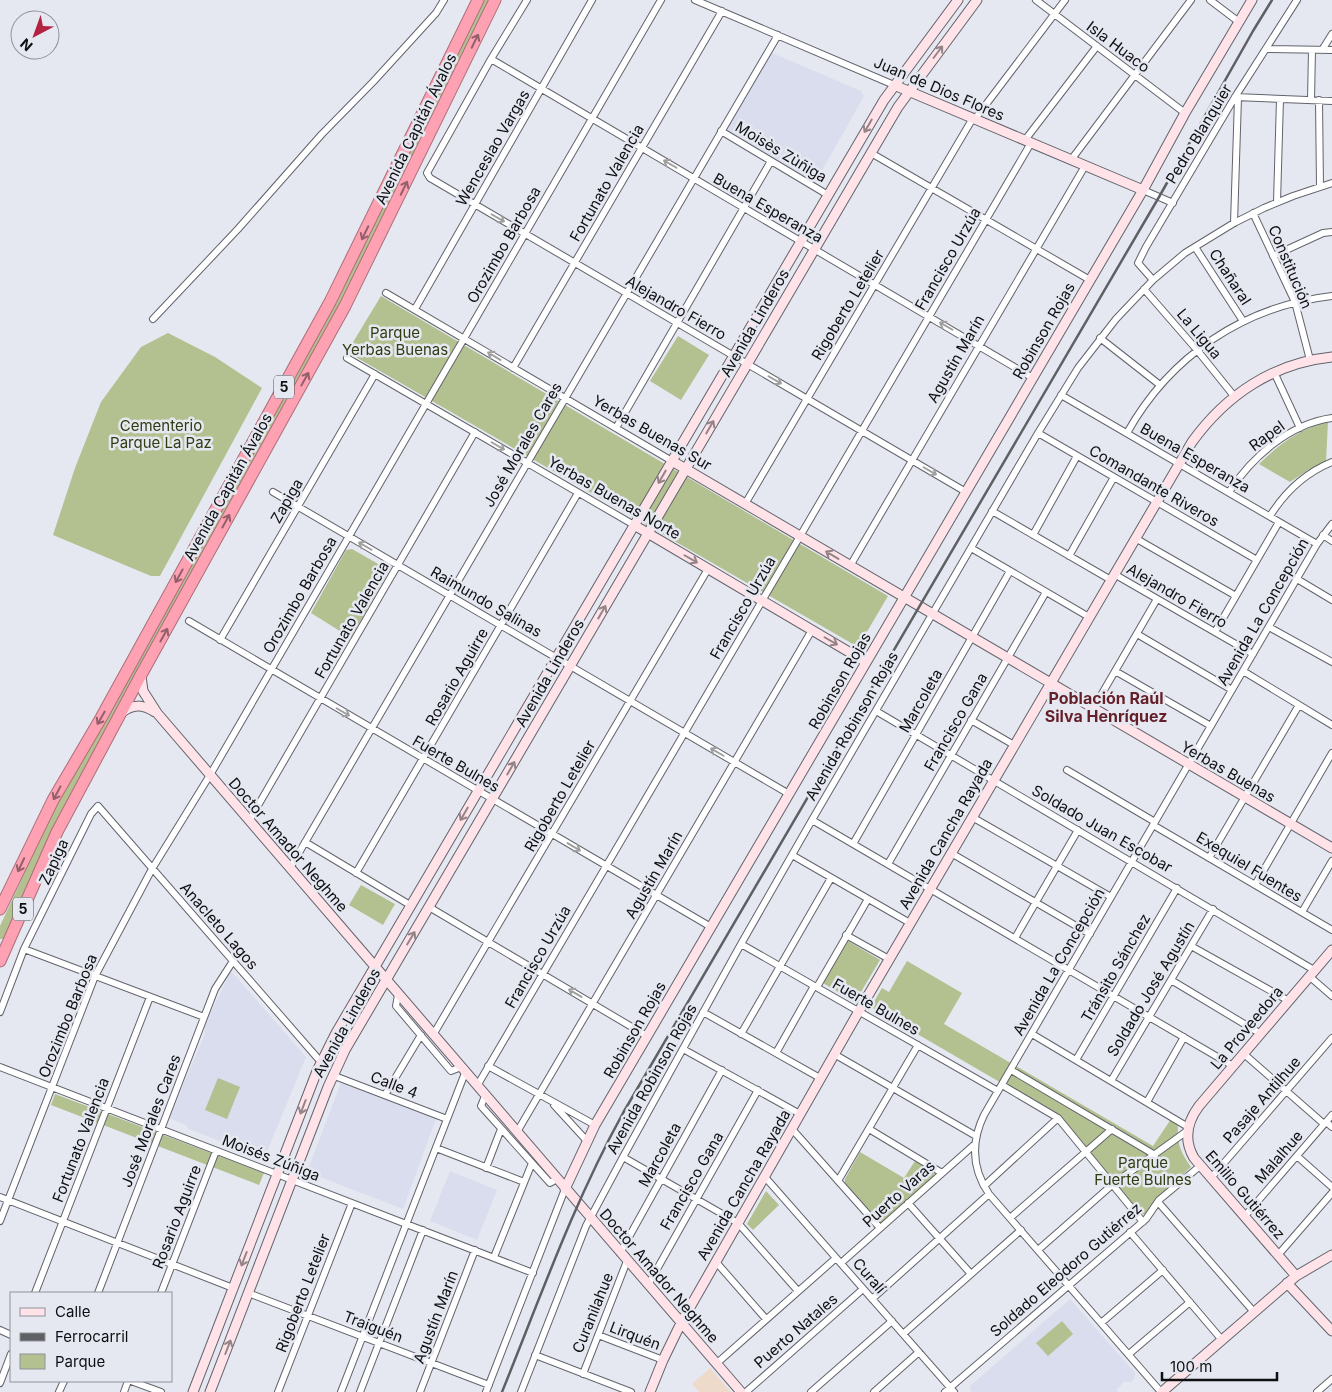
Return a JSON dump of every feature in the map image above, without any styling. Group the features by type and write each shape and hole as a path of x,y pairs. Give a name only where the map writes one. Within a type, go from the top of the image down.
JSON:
{"highway":[{"name":"Avenida Capitán Ávalos","path":"0,909 60,787 108,707 330,302 478,0"},
{"name":"Avenida Capitán Ávalos","path":"0,961 5,942 54,839 141,675 349,298 495,0"}],"street":[{"path":"153,318 238,229 322,134 373,82 436,13 444,0"},
{"path":"491,59 527,0"},
{"name":"Wenceslao Vargas","path":"415,310 592,0"},
{"name":"Orozimbo Barbosa","path":"0,1221 95,976 152,868 210,775 661,0"},
{"name":"Juan de Dios Flores","path":"695,0 1173,203"},
{"name":"Avenida Linderos","path":"193,1392 321,1062 374,966 828,195 894,85 958,0"},
{"name":"Avenida Linderos","path":"210,1392 332,1075 345,1050 908,91 977,0"},
{"name":"Isla Huaco","path":"1036,0 1185,113"},
{"name":"Rigoberto Letelier","path":"744,504 931,188 974,119 1065,0"},
{"path":"1071,160 1191,0"},
{"path":"1210,0 1239,22"},
{"name":"Robinson Rojas","path":"487,1389 565,1189 595,1125 1143,190 1185,113 1252,0"},
{"name":"Pedro Blanquier","path":"1153,280 1138,263 1236,97 1297,0"},
{"name":"Fortunato Valencia","path":"513,368 722,11"},
{"path":"1322,50 1332,34"},
{"name":"José Morales Cares","path":"290,868 778,35"},
{"name":"Francisco Urzúa","path":"477,1086 986,219 1028,141 1096,46"},
{"path":"1266,49 1332,50"},
{"path":"1311,100 1312,50"},
{"name":"Buena Esperanza","path":"491,59 1033,378"},
{"name":"Alejandro Fierro","path":"491,59 427,175 430,178 966,492"},
{"path":"1234,223 1236,97 1332,100"},
{"path":"1276,202 1280,99"},
{"path":"1319,100 1320,187"},
{"name":"Moisès Zùñiga","path":"721,131 828,195"},
{"path":"871,153 1090,280"},
{"path":"616,428 772,161"},
{"name":"Agustín Marín","path":"850,566 1085,166"},
{"name":"Avenida Robinson Rojas","path":"521,1392 590,1218 741,944 1061,395 1100,338 1144,289 1195,247 1234,223 1276,202 1332,183"},
{"name":"Constitución","path":"1253,213 1295,302 1310,360"},
{"path":"1273,256 1322,233 1332,232"},
{"name":"Chañaral","path":"1195,247 1243,321"},
{"name":"La Ligua","path":"1144,289 1234,396"},
{"name":"Yerbas Buenas Sur","path":"386,293 904,598"},
{"path":"1127,433 1142,408 1177,366 1219,334 1269,310 1295,302 1332,296"},
{"path":"1100,338 1160,385"},
{"name":"Avenida Cancha Rayada","path":"650,1392 681,1323 764,1176 858,1011 1179,463 1206,424 1234,396 1251,384 1274,372 1310,360 1332,357"},
{"name":"Yerbas Buenas Norte","path":"347,358 866,662"},
{"path":"1274,372 1300,428"},
{"name":"Zapiga","path":"220,640 375,374"},
{"name":"Buena Esperanza","path":"1061,395 1317,544"},
{"name":"Rapel","path":"1229,492 1244,471 1281,439 1300,428 1332,418"},
{"name":"Fortunato Valencia","path":"249,821 475,432"},
{"name":"Comandante Riveros","path":"1038,433 1257,560"},
{"path":"1033,535 1077,456"},
{"path":"1270,516 1283,496 1300,480 1317,468 1332,462"},
{"path":"1069,556 1114,477"},
{"name":"Raimundo Salinas","path":"274,492 789,794"},
{"name":"Rosario Aguirre","path":"356,873 578,493"},
{"name":"Alejandro Fierro","path":"992,511 1069,556 1157,599 1253,654"},
{"path":"1215,632 1279,522"},
{"name":"Avenida La Concepción","path":"1161,1392 989,1194 984,1186 976,1162 976,1136 984,1115 1322,535 1332,524"},
{"path":"1322,535 1332,541"},
{"path":"1136,538 1236,596"},
{"path":"971,548 1089,618"},
{"name":"Rigoberto Letelier","path":"433,1035 708,569"},
{"name":"Marcoleta","path":"853,844 1010,571"},
{"path":"1297,579 1332,600"},
{"name":"Francisco Gana","path":"888,864 1046,592"},
{"name":"Yerbas Buenas","path":"904,598 1332,848"},
{"path":"1093,709 1157,599"},
{"name":"Fuerte Bulnes","path":"189,621 711,928"},
{"path":"1269,627 1332,662"},
{"name":"Agustín Marín","path":"517,1132 812,630"},
{"path":"1136,634 1232,690"},
{"path":"1115,671 1211,726"},
{"path":"1243,672 1332,725"},
{"name":"Doctor Amador Neghme","path":"141,675 143,691 157,713 741,1392"},
{"path":"121,713 138,705 146,706 157,713"},
{"path":"1209,858 1299,705"},
{"name":"Soldado Juan Escobar","path":"876,710 1213,909 1312,973 1332,996"},
{"path":"971,720 1014,744"},
{"path":"1255,885 1332,753"},
{"name":"Exequiel Fuentes","path":"1067,770 1209,858 1332,930"},
{"name":"Zapiga","path":"0,1012 24,949 91,814 98,806"},
{"name":"Anacleto Lagos","path":"98,806 321,1062"},
{"path":"972,817 1111,897"},
{"path":"812,820 1233,1066"},
{"path":"1015,938 1078,830"},
{"path":"306,842 410,905"},
{"path":"951,853 1090,934"},
{"path":"792,855 910,923"},
{"path":"1302,912 1332,860"},
{"path":"741,1034 831,878"},
{"name":"Tránsito Sánchez","path":"1076,1060 1177,888"},
{"path":"776,1053 868,899"},
{"path":"429,907 647,1036"},
{"name":"Soldado José Agustín","path":"1111,1081 1213,909"},
{"path":"846,936 889,959"},
{"name":"Fuerte Bulnes","path":"741,944 918,1045 1058,1118"},
{"path":"1191,946 1288,1001"},
{"path":"24,949 204,1017"},
{"name":"La Proveedora","path":"1188,1129 1195,1111 1332,950"},
{"name":"José Morales Cares","path":"98,1292 204,1017 216,989 233,961"},
{"path":"1171,980 1261,1034"},
{"name":"Doctor Amador Neghme","path":"398,995 396,1006 451,1071 463,1070"},
{"name":"Fortunato Valencia","path":"35,1292 150,996"},
{"path":"703,1012 820,1078"},
{"path":"1032,1034 1147,1102 1188,1129 1112,1185 1038,1250"},
{"path":"385,1095 421,1036"},
{"path":"1147,1102 1184,1037"},
{"name":"Pasaje Antilhue","path":"1211,1178 1332,1038"},
{"path":"838,1181 918,1045"},
{"path":"683,1049 800,1114"},
{"path":"834,1054 976,1136"},
{"path":"1244,1054 1286,1091 1332,1127"},
{"path":"488,1066 595,1125"},
{"name":"Moisés Zúñiga","path":"0,1068 533,1272"},
{"path":"341,1392 447,1119 463,1070"},
{"name":"Marcoleta","path":"620,1253 722,1070"},
{"path":"1011,1070 1155,1154"},
{"name":"Calle 4","path":"332,1075 447,1119"},
{"name":"Francisco Gana","path":"648,1284 758,1090"},
{"name":"Doctor Amador Neghme","path":"485,1096 481,1106 550,1183 556,1179"},
{"path":"550,1100 586,1142"},
{"name":"Malalhue","path":"1245,1216 1332,1115"},
{"path":"984,1186 1058,1118 1143,1222"},
{"path":"486,1168 501,1128"},
{"path":"792,1129 880,1228"},
{"path":"869,1129 942,1173"},
{"path":"1010,1218 1112,1129"},
{"name":"Emilio Gutiérrez","path":"1188,1129 1189,1147 1200,1166 1296,1276"},
{"name":"Puerto Varas","path":"716,1364 798,1291 880,1228 975,1144"},
{"path":"436,1148 524,1182"},
{"name":"Rosario Aguirre","path":"161,1292 216,1151"},
{"path":"1297,1156 1332,1187"},
{"path":"623,1158 738,1222 798,1291"},
{"path":"494,1257 532,1163"},
{"name":"Soldado Eleodoro Gutiérrez","path":"950,1391 1143,1222 1158,1202 1200,1166"},
{"name":"Curalí","path":"764,1176 919,1352 950,1391"},
{"path":"1278,1256 1332,1193"},
{"path":"872,1299 989,1194"},
{"path":"0,1197 233,1288"},
{"path":"1158,1202 1254,1312"},
{"name":"Rigoberto Letelier","path":"278,1392 352,1203"},
{"path":"908,1203 971,1274"},
{"path":"360,1392 423,1230"},
{"path":"903,1334 1021,1230"},
{"path":"1130,1232 1222,1340"},
{"name":"Agustín Marín","path":"420,1392 475,1250"},
{"path":"1161,1392 1287,1283 1332,1255"},
{"name":"Curanilahue","path":"583,1374 627,1261"},
{"path":"716,1262 766,1320"},
{"path":"1101,1323 1162,1270"},
{"path":"1287,1283 1332,1331"},
{"name":"Puerto Natales","path":"746,1392 864,1289"},
{"name":"Traiguén","path":"248,1293 431,1363 487,1389"},
{"path":"1129,1354 1190,1302"},
{"path":"811,1392 892,1321"},
{"name":"Lirquén","path":"598,1335 663,1360"},
{"path":"874,1392 919,1352"},
{"path":"535,1355 630,1392"},
{"path":"0,1383 10,1357"},
{"path":"1317,1392 1332,1378"},
{"path":"133,1382 161,1392"}],"shaded area":[{"path":"770,52 861,91 864,96 815,183 728,132 727,125"},
{"path":"230,973 233,973 306,1057 264,1159 187,1128 188,1126 169,1118 205,1034 205,1026 210,1014"},
{"path":"342,1080 437,1116 403,1209 307,1172"},
{"path":"450,1171 497,1190 477,1240 430,1221"},
{"path":"1070,1299 1135,1373 1134,1379 1131,1382 1124,1382 1116,1390 1118,1392 971,1392 970,1386"},
{"path":"710,1368 731,1392 699,1392 692,1384"}],"green space":[{"path":"482,0 491,0 348,293 5,939 0,939 0,926 48,817 104,720"},
{"name":"Parque Yerbas Buenas","path":"381,296 888,596 858,647 347,352"},
{"name":"Cementerio Parque La Paz","path":"168,333 215,357 262,388 160,576 151,576 53,535 75,468 101,402 141,347"},
{"path":"678,336 709,355 681,400 650,381"},
{"path":"1328,422 1326,461 1290,482 1259,464 1291,438 1309,428"},
{"path":"352,549 387,569 388,572 351,638 311,613 346,550"},
{"path":"361,885 395,904 383,925 349,905"},
{"path":"848,941 880,960 855,1002 823,983"},
{"name":"Parque Fuerte Bulnes","path":"907,961 962,993 944,1024 1153,1146 1171,1119 1178,1123 1180,1147 1191,1167 1156,1199 1145,1215 1140,1213 1058,1116 871,1007 882,988 889,992"},
{"path":"218,1078 240,1087 227,1119 205,1110"},
{"path":"55,1094 264,1173 259,1185 51,1105"},
{"path":"860,1152 904,1178 915,1161 935,1173 932,1179 880,1224 845,1184 845,1179"},
{"path":"766,1191 779,1205 753,1230 747,1224"},
{"path":"1062,1321 1073,1334 1048,1356 1036,1343"}],"railway":[{"path":"502,1392 573,1216 623,1113 1159,197 1272,0"}],"district":[{"name":"Población Raúl Silva Henríquez","path":"1106,707"}]}
